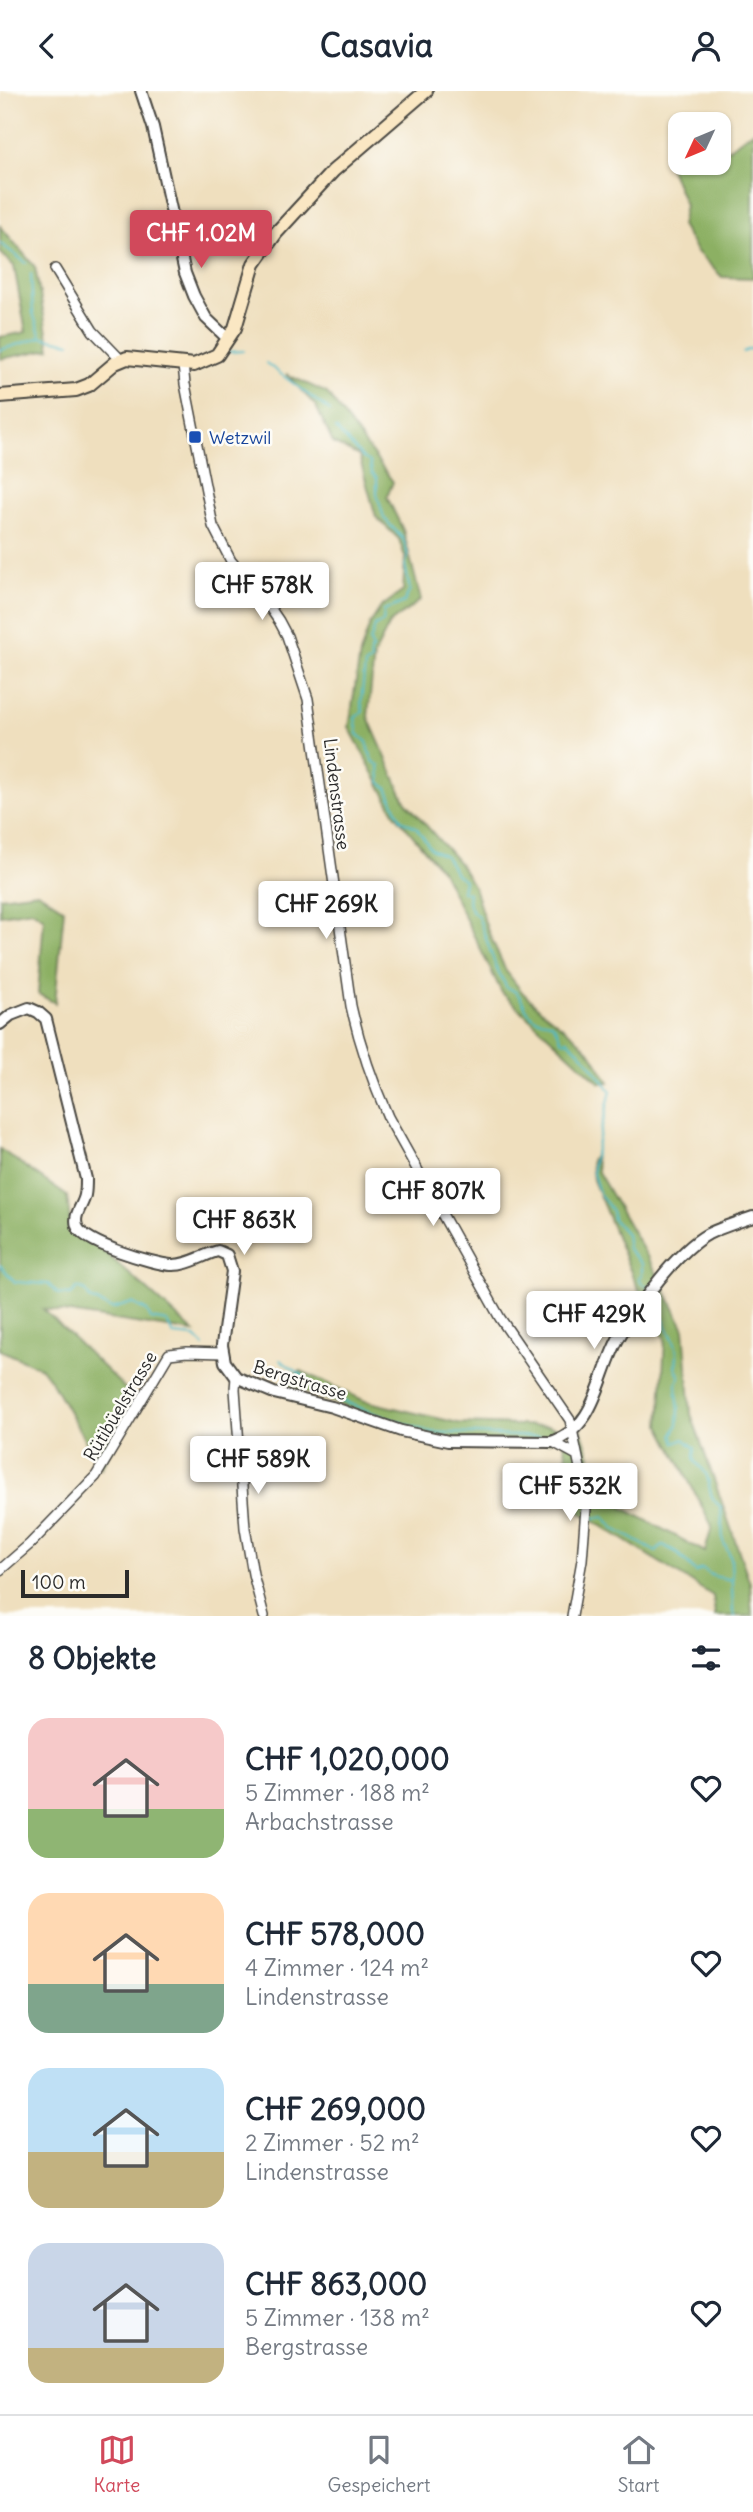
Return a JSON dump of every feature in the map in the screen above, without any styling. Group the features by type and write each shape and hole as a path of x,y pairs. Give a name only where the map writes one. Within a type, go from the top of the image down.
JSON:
{"main road":[{"path":"0,396 76,390 94,381 121,360 134,358 194,365 217,355 238,319 254,264 276,233 333,170 426,91"}],"street":[{"path":"141,91 153,127 185,272 206,318 228,339"},
{"path":"55,269 91,328 121,360"},
{"name":"Lindenstrasse","path":"183,365 184,384 213,526 231,561 279,621 287,636 308,699 351,1006 370,1075 388,1117 500,1318 570,1420 586,1508 582,1560 572,1616"},
{"path":"0,1024 11,1014 29,1008 46,1019 86,1179 85,1195 76,1215 76,1227 83,1235 108,1247 172,1265 184,1264 218,1251 228,1255 232,1271 223,1353"},
{"path":"553,1442 572,1430 588,1414 607,1361 620,1336 657,1284 691,1247 708,1235 753,1217"},
{"name":"Bergstrasse","path":"223,1353 225,1362 236,1377 274,1393 332,1407 401,1431 448,1441 553,1442"},
{"name":"Rütibüelstrasse","path":"0,1570 30,1544 96,1476 169,1354 223,1353"},
{"path":"236,1377 245,1528 264,1616"},
{"path":"553,1442 576,1454"}],"green space":[{"path":"753,131 753,278 722,277 696,251 681,225 685,205 673,175 732,175 732,146"},
{"path":"0,226 35,267 50,349 0,359 0,337 26,332 14,266 0,252"},
{"path":"286,374 327,393 393,482 387,497 403,530 421,600 390,623 374,655 368,717 405,801 459,863 474,887 487,929 506,971 523,993 592,1054 609,1082 600,1083 502,993 442,871 395,814 349,727 360,654 370,624 381,607 403,591 405,557 399,539 376,517 359,456 333,443 316,406"},
{"path":"38,892 64,909 55,1003 38,994 44,918 32,910 0,915 0,897"},
{"path":"0,1149 67,1196 71,1229 97,1245 194,1332 43,1309 138,1401 101,1468 41,1368 0,1350"},
{"path":"594,1156 598,1172 655,1270 684,1329 691,1414 750,1583 752,1616 715,1616 713,1596 578,1511 564,1443 581,1429 603,1497 705,1552 712,1526 660,1425 665,1339 635,1282 593,1180 591,1160"},
{"path":"301,1371 365,1401 458,1423 556,1428 551,1442 472,1442 411,1432 283,1383"}],"waterway":[{"path":"0,243 26,263"},
{"path":"31,274 33,313 41,337"},
{"path":"0,350 41,337 70,343"},
{"path":"743,352 753,348"},
{"path":"227,352 244,351"},
{"path":"266,363 330,411"},
{"path":"336,429 370,462 372,473 377,478 377,494 384,518 403,539 408,556 405,565 410,590 404,602 384,611 383,622 375,626 370,642 373,649 370,651 371,661 365,665 361,702 363,711 355,718 358,734 367,742 372,760 379,766 380,782 387,788 401,820 416,827 431,849 445,856 456,874 464,880 462,892 469,893 469,906 478,916 496,967 507,988 518,995 534,1018 552,1023 563,1041 568,1040 585,1057 611,1091 593,1161 593,1174 599,1193 612,1211 613,1219 626,1234 628,1249 642,1264 642,1275 639,1278 642,1284 648,1286"},
{"path":"0,1265 15,1282 48,1284 58,1294 71,1295 78,1288 86,1291 90,1299 112,1309 132,1303 147,1311 151,1319 167,1322 173,1335 195,1337 204,1346"},
{"path":"653,1293 677,1353 675,1367 680,1377 676,1384 679,1410 678,1424 673,1435 675,1443 684,1439 695,1448 695,1460 705,1472 713,1498 721,1507 723,1541 731,1558 735,1616"},
{"path":"280,1360 302,1375 315,1390 429,1432 540,1437"},
{"path":"583,1462 590,1481 590,1514 595,1518 604,1517 615,1529 656,1552 663,1545 676,1552 696,1572 702,1569 713,1576 732,1580"}],"place":[{"name":"Wetzwil","path":"195,437"}]}
